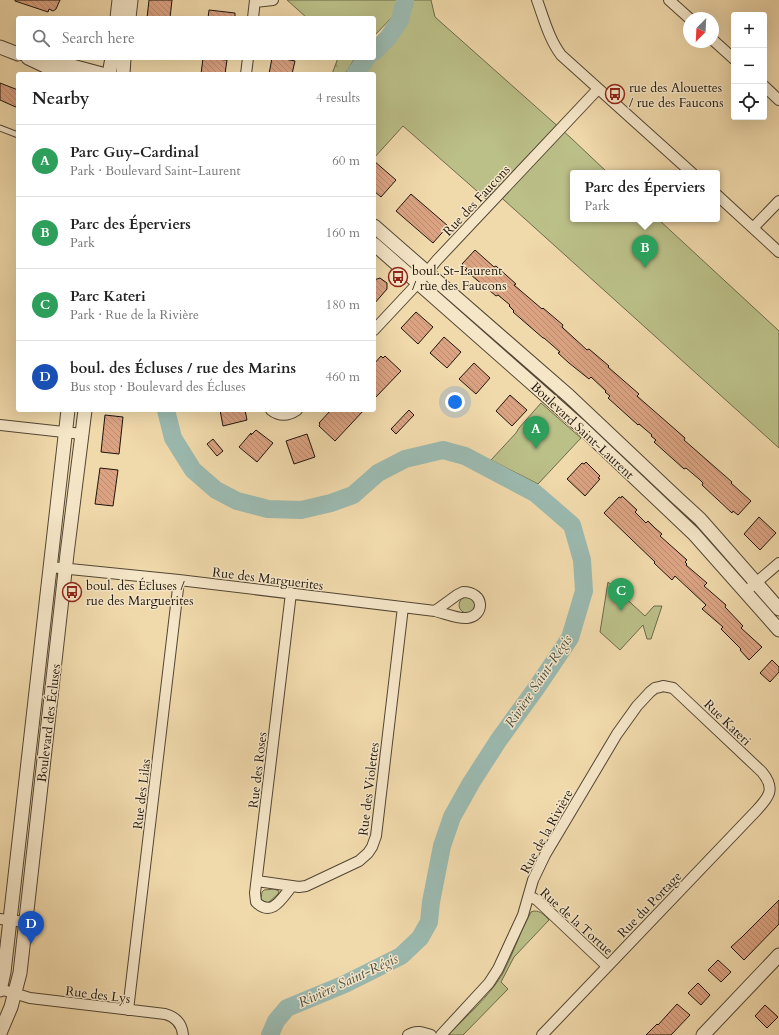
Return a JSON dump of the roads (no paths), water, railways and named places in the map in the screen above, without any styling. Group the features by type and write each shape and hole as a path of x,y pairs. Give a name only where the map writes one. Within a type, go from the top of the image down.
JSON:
{"street":[{"path":"117,16 119,0"},
{"path":"129,16 131,0"},
{"path":"253,16 255,1 273,0"},
{"path":"537,0 550,36 555,46 565,59 689,170"},
{"path":"669,0 683,13"},
{"path":"719,45 731,56"},
{"path":"0,47 16,53"},
{"path":"31,60 52,72"},
{"path":"50,60 95,72"},
{"path":"109,72 112,60"},
{"path":"123,72 124,60"},
{"path":"246,72 248,60"},
{"name":"Rue des Faucons","path":"376,328 418,283 437,260 598,89"},
{"path":"767,89 779,100"},
{"path":"720,198 779,252"},
{"path":"753,228 779,201"},
{"name":"Boulevard Saint-Laurent","path":"376,228 587,413 700,519 779,609"},
{"name":"Boulevard Saint-Laurent","path":"376,246 543,392 617,460 694,534 779,630"},
{"name":"Boulevard des Écluses","path":"0,990 4,971 5,920 28,764 68,412"},
{"name":"Boulevard des Écluses","path":"0,1032 9,1014 20,973 84,412"},
{"path":"274,412 280,415 292,414 294,412"},
{"path":"0,425 82,434"},
{"path":"745,592 779,563"},
{"name":"Rue des Marguerites","path":"50,567 179,580 436,611"},
{"name":"Rue des Lilas","path":"128,1010 179,580"},
{"name":"Rue des Roses","path":"291,593 255,898 256,902 268,909 278,903 292,886"},
{"name":"Rue des Violettes","path":"257,881 299,887 306,886 359,861 368,853 374,843 403,607"},
{"name":"Rue Kateri","path":"660,687 663,686 673,688 677,691 762,772 769,782 770,787"},
{"name":"Rue de la Rivière","path":"441,1035 495,976 523,915 533,880 545,855 617,734 645,696 655,688 660,687"},
{"path":"28,764 43,766"},
{"name":"Rue du Portage","path":"542,1035 756,811 769,793 770,787"},
{"name":"Rue de la Tortue","path":"529,896 537,900 607,966"},
{"path":"5,920 25,922"},
{"path":"703,1035 779,955"},
{"name":"Rue des Lys","path":"0,990 30,998 170,1016 179,1022 183,1035"},
{"path":"408,1035 416,1031 431,1035"}],"lane":[{"path":"0,128 16,135"}],"waterway":[{"name":"Rivière Saint-Régis","path":"376,50 388,38 400,20 405,0"},
{"name":"Rivière Saint-Régis","path":"356,72 366,60"},
{"name":"Rivière Saint-Régis","path":"166,412 173,438 193,470 216,490 237,501 268,509 301,510 331,503 353,495 378,473 405,459 443,450 465,456 535,493 572,525 582,560 584,591 570,638 498,741 471,783 452,817 442,846 431,902 429,922 420,938 401,956 345,984 287,1008 276,1021 270,1035"}],"place":[{"name":"rue des Alouettes / rue des Faucons","path":"615,94"},
{"name":"Parc des Éperviers","path":"645,268"},
{"name":"boul. St-Laurent / rue des Faucons","path":"398,277"},
{"name":"Parc Guy-Cardinal","path":"536,449"},
{"name":"boul. des Écluses / rue des Marguerites","path":"72,592"},
{"name":"Parc Kateri","path":"621,611"},
{"name":"boul. des Écluses / rue des Marins","path":"31,944"}]}
